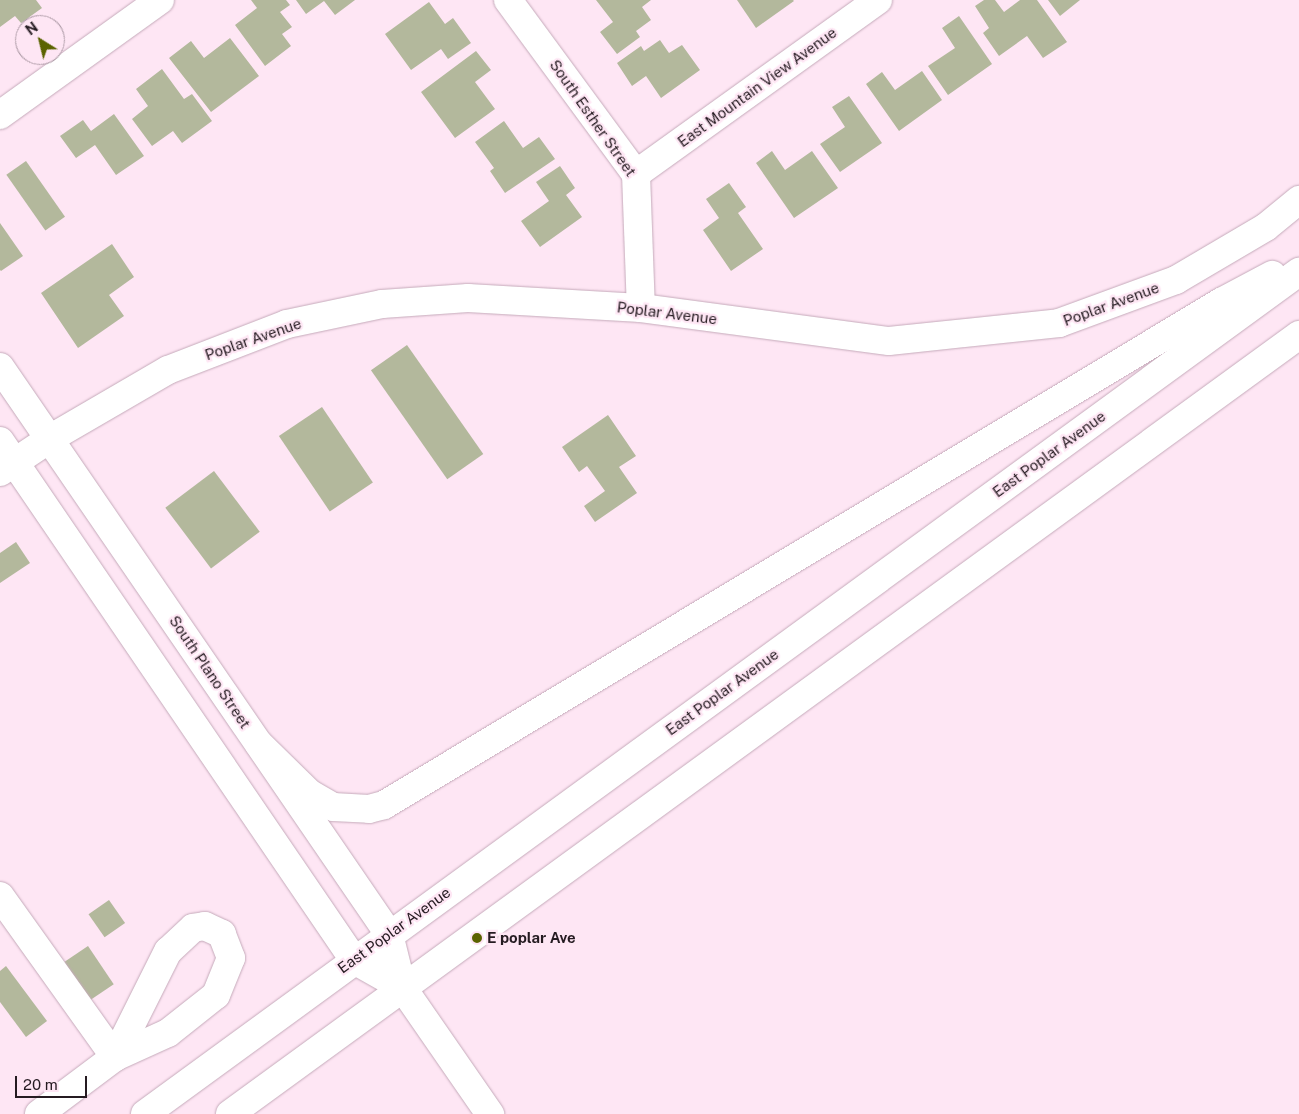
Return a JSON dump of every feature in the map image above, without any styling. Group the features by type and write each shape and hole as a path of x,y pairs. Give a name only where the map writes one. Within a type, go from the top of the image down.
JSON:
{"main road":[{"path":"0,115 160,0"},
{"name":"South Esther Street","path":"508,0 636,174 641,308"},
{"name":"East Mountain View Avenue","path":"636,174 877,0"},
{"name":"Poplar Avenue","path":"20,452 168,370 287,324 382,304 468,298 641,308 889,342 1059,323 1176,280 1266,227 1299,200"},
{"path":"259,744 309,793 333,806 369,810 384,805 1220,302 1299,261"},
{"name":"East Poplar Avenue","path":"145,1114 389,934 1299,272"},
{"path":"230,1114 1299,335"},
{"name":"South Plano Street","path":"0,367 20,452 354,960 402,987"},
{"name":"South Plano Street","path":"20,452 259,744 389,934 402,987 490,1114"},
{"path":"0,896 115,1057"},
{"path":"39,1114 115,1057 168,1033 216,995 231,958 222,934 205,926 193,928 168,951 115,1057"}],"building":[{"path":"0,0 36,0 42,8 32,15 15,15 0,27"},
{"path":"251,0 286,0 290,5 280,12 292,27 282,34 291,46 265,66 235,25 257,8"},
{"path":"296,0 355,0 335,15 324,1 306,14"},
{"path":"596,0 651,0 642,7 651,20 636,31 640,37 617,54 600,32 613,22"},
{"path":"737,0 793,0 794,1 756,28"},
{"path":"984,0 995,0 1004,12 1020,0 1037,0 1067,42 1043,58 1027,36 999,56 983,33 989,28 975,6"},
{"path":"1048,0 1080,0 1060,16"},
{"path":"429,2 445,24 453,18 471,43 448,59 441,49 411,70 385,34"},
{"path":"959,16 992,64 948,95 928,66 955,48 942,28"},
{"path":"230,38 259,76 211,112 169,58 191,41 204,58"},
{"path":"660,40 669,53 682,45 700,70 661,98 646,76 632,86 617,63 641,46 644,51"},
{"path":"476,51 491,70 475,82 495,109 455,138 421,92"},
{"path":"162,69 184,99 192,94 212,121 182,143 173,131 152,146 132,119 148,106 136,89"},
{"path":"922,71 942,100 899,131 866,84 882,72 895,90"},
{"path":"849,96 882,143 840,172 820,144 845,127 832,107"},
{"path":"114,114 144,156 116,175 95,145 76,158 60,136 83,120 91,131"},
{"path":"504,121 523,148 539,137 555,159 505,193 490,171 494,168 475,142"},
{"path":"772,151 785,170 812,151 838,188 794,218 756,163"},
{"path":"26,161 65,217 45,230 6,175"},
{"path":"560,166 575,188 566,195 582,217 540,247 521,221 549,201 536,182"},
{"path":"729,183 746,207 738,213 763,249 731,271 703,230 719,218 706,199"},
{"path":"0,223 23,256 1,271 0,270"},
{"path":"112,244 134,277 109,295 124,316 78,348 41,293"},
{"path":"407,345 483,454 447,479 371,370"},
{"path":"322,407 373,482 330,512 279,436"},
{"path":"608,415 636,456 619,467 637,493 595,522 584,506 605,491 587,466 579,472 562,447"},
{"path":"214,471 260,532 211,568 165,508"},
{"path":"16,542 30,563 0,583 0,553"},
{"path":"109,900 125,923 105,937 89,914"},
{"path":"88,946 114,984 89,1001 63,963"},
{"path":"6,966 47,1021 26,1037 0,1002 0,971"}],"place":[{"name":"E poplar Ave","path":"477,938"}]}
